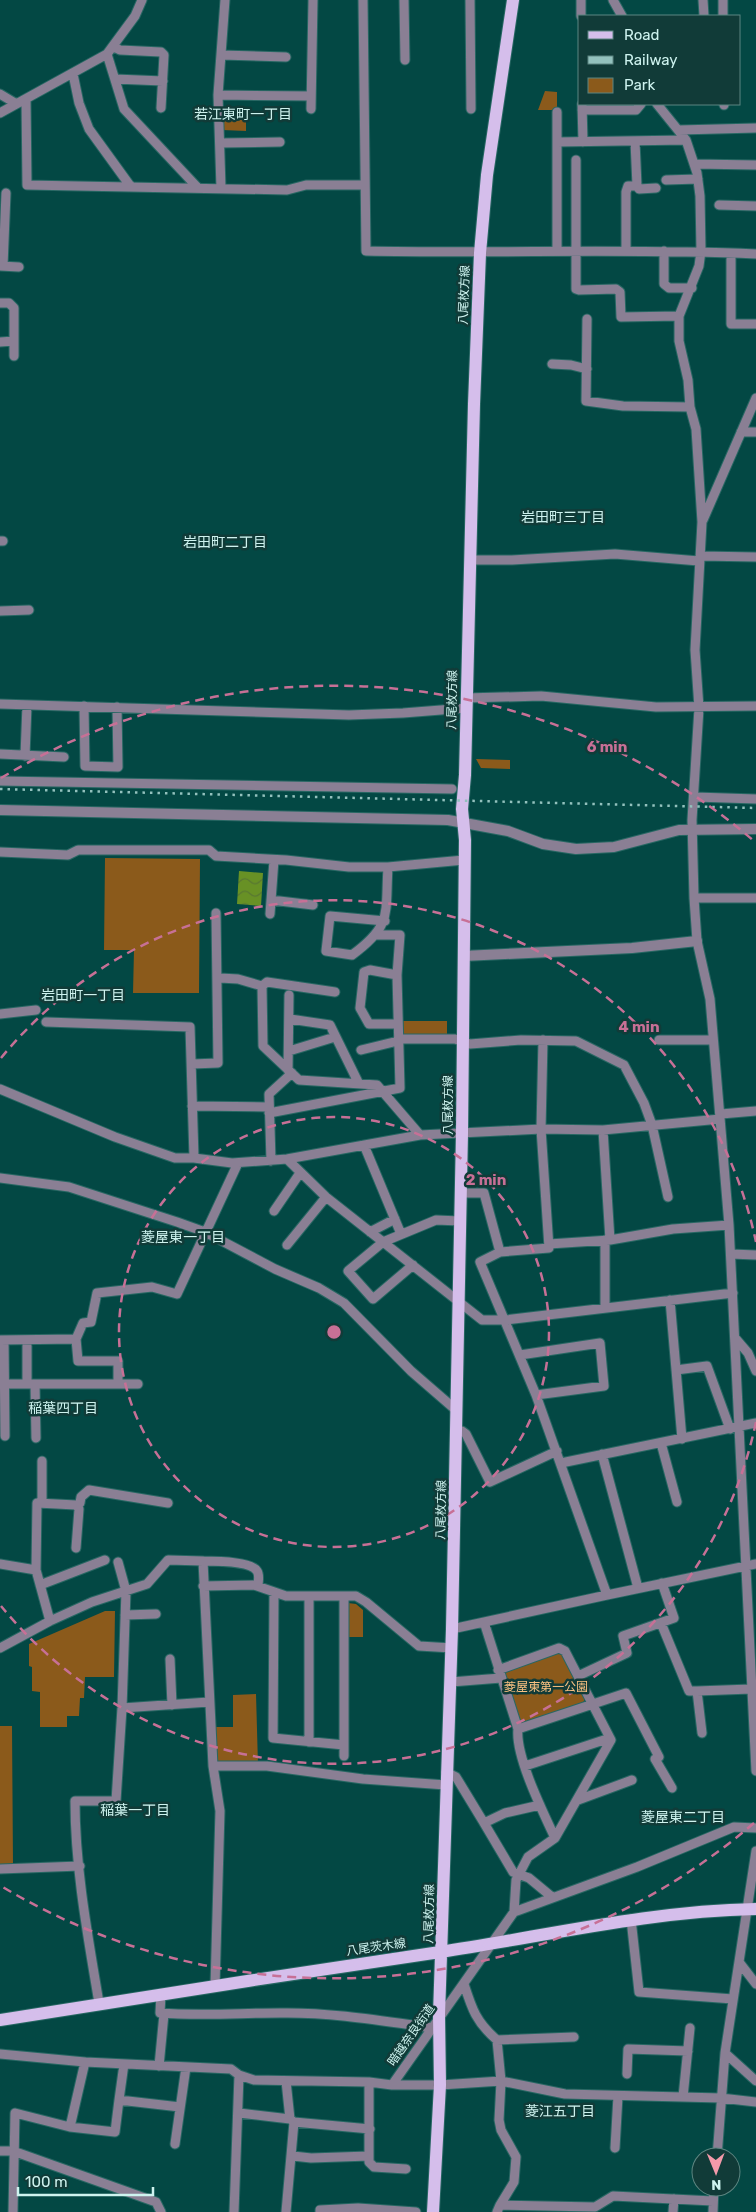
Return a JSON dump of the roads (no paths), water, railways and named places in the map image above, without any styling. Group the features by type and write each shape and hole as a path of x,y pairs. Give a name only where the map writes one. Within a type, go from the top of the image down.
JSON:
{"main road":[{"name":"八尾枚方線","path":"433,2212 440,2085 439,2015 446,1772 452,1648 462,1133 463,822 480,254 488,166 512,0"},
{"name":"八尾茨木線","path":"0,2020 442,1952 632,1919 752,1910"}],"street":[{"path":"0,113 15,103 73,74 107,54 135,16 142,0"},
{"path":"222,188 218,95 225,0"},
{"path":"311,109 313,0"},
{"path":"364,0 366,251 480,254 557,250 626,250 756,254"},
{"path":"404,0 405,60"},
{"path":"470,0 471,109"},
{"path":"581,0 581,15"},
{"path":"613,0 621,15"},
{"path":"703,0 704,15"},
{"path":"723,0 723,15"},
{"path":"114,47 120,50 161,52 164,55 161,108"},
{"path":"107,54 124,109 198,188"},
{"path":"221,55 286,57"},
{"path":"73,74 79,103 89,129 131,187"},
{"path":"115,79 162,81"},
{"path":"0,94 15,103"},
{"path":"218,95 311,96"},
{"path":"26,98 27,185 287,190 306,185 365,185"},
{"path":"583,142 582,107 636,110 640,105"},
{"path":"658,105 686,140 695,164 698,179 701,251 699,266 692,288 680,316 679,341 688,380 690,407 696,429 702,522 695,650 699,708 692,829 694,898 697,941 710,999 729,1225 740,1427 751,1565 752,1687 756,1771"},
{"path":"557,112 557,250"},
{"path":"679,130 756,128"},
{"path":"557,142 686,140"},
{"path":"635,141 637,186"},
{"path":"220,143 280,142"},
{"path":"576,160 576,289 616,289 620,292 621,317 680,316"},
{"path":"695,164 756,165"},
{"path":"666,180 698,179"},
{"path":"626,250 626,192 628,186 637,186 639,189 656,188"},
{"path":"4,198 1,266 19,267"},
{"path":"719,205 756,206"},
{"path":"664,251 664,284 669,288 692,288"},
{"path":"731,253 731,324 756,324"},
{"path":"0,303 9,303 14,308 14,356"},
{"path":"586,319 586,401 623,406 690,407"},
{"path":"0,342 14,341"},
{"path":"552,364 571,365 587,369"},
{"path":"702,522 756,398"},
{"path":"741,432 756,432"},
{"path":"470,560 512,560 615,554 700,558 756,556"},
{"path":"0,611 29,610"},
{"path":"0,704 349,714 404,713 466,703 541,696 656,707 756,706"},
{"path":"25,756 27,705"},
{"path":"84,706 85,766 118,767 117,707"},
{"path":"0,754 64,757"},
{"path":"0,780 452,789"},
{"path":"695,797 756,798"},
{"path":"0,810 448,820 508,832 543,844 576,848 614,847 680,830 756,829"},
{"path":"0,852 68,855 78,850 209,850 216,856 286,860 349,867 388,867 464,860"},
{"path":"270,914 274,860"},
{"path":"384,921 330,916 326,951 352,955 376,935 384,921 388,867"},
{"path":"694,898 756,898"},
{"path":"271,900 313,905"},
{"path":"192,1064 218,1063 216,913"},
{"path":"192,1106 269,1110 400,1088 397,975 400,936 376,935"},
{"path":"463,956 623,949 697,941"},
{"path":"397,975 370,970 364,972 360,1008 369,1024 398,1024"},
{"path":"220,978 238,979 262,986"},
{"path":"262,986 267,982 335,992"},
{"path":"262,986 263,1046 290,1072 300,1080 377,1085 420,1135"},
{"path":"271,1161 270,1094 290,1072 289,995"},
{"path":"0,1014 36,1010"},
{"path":"290,1019 330,1025 359,1084"},
{"path":"46,1022 190,1027 194,1158"},
{"path":"289,1051 335,1037"},
{"path":"361,1050 398,1040 454,1039 470,1044 542,1040 576,1041 624,1065 635,1082 652,1125 668,1197"},
{"path":"542,1040 541,1130 549,1248 500,1252 480,1262 536,1395 607,1594"},
{"path":"659,1040 713,1040"},
{"path":"0,1089 144,1148 175,1158 194,1158 238,1163 286,1159 420,1135 541,1130 603,1130 756,1111"},
{"path":"603,1130 607,1240 604,1308"},
{"path":"364,1145 402,1234"},
{"path":"286,1159 326,1197 458,1303 482,1320 505,1320 733,1293"},
{"path":"118,1384 118,1361 78,1361 76,1339 83,1323 91,1322 97,1293 152,1288 177,1294 238,1163"},
{"path":"274,1211 300,1173"},
{"path":"0,1178 69,1187 205,1232 275,1269 319,1288 344,1303 411,1371 456,1410"},
{"path":"460,1193 484,1192 500,1252"},
{"path":"287,1245 326,1197"},
{"path":"370,1232 395,1219"},
{"path":"413,1265 373,1299 348,1271 383,1242 436,1220 460,1221"},
{"path":"549,1244 607,1240 673,1229 729,1225"},
{"path":"731,1254 756,1255"},
{"path":"670,1300 682,1439"},
{"path":"6,1436 2,1384 2,1340 76,1339"},
{"path":"736,1339 752,1351 756,1370"},
{"path":"27,1340 36,1438"},
{"path":"520,1355 600,1343 604,1386 536,1395"},
{"path":"676,1370 707,1366 730,1429"},
{"path":"2,1384 138,1384"},
{"path":"561,1463 756,1423"},
{"path":"456,1432 462,1431 466,1434 490,1482 557,1452"},
{"path":"661,1443 677,1502"},
{"path":"602,1454 638,1588"},
{"path":"42,1461 42,1504"},
{"path":"50,1620 36,1570 37,1503 76,1505 80,1503 81,1496 89,1490 168,1503"},
{"path":"76,1505 79,1509 76,1548"},
{"path":"40,1585 105,1560"},
{"path":"0,1648 50,1620 92,1602 148,1584 168,1560 234,1562 255,1568 258,1572 258,1586"},
{"path":"202,1561 213,1766 220,1811 215,1986"},
{"path":"99,2004 85,1918 75,1832 75,1801 116,1801 122,1708 126,1591 118,1562"},
{"path":"0,1564 36,1570"},
{"path":"452,1629 607,1594 751,1565"},
{"path":"578,1676 627,1652 623,1636 674,1618 662,1583"},
{"path":"203,1586 258,1586 286,1596 356,1596 366,1602 419,1646 452,1648"},
{"path":"274,1592 273,1738 344,1745"},
{"path":"309,1596 309,1742"},
{"path":"344,1596 344,1756"},
{"path":"125,1615 156,1614"},
{"path":"484,1622 518,1729 517,1738 525,1766 555,1838"},
{"path":"661,1622 689,1691 752,1687"},
{"path":"451,1682 499,1674 559,1648 565,1651 611,1740 555,1838 528,1858 516,1880 514,1912 637,1867 734,1827 756,1828"},
{"path":"170,1659 172,1705"},
{"path":"697,1691 702,1733"},
{"path":"518,1729 626,1693 659,1757 656,1759 672,1788"},
{"path":"122,1708 209,1702"},
{"path":"525,1766 610,1738"},
{"path":"213,1766 267,1766 363,1779 446,1785"},
{"path":"446,1772 456,1777 513,1872 529,1878 552,1897"},
{"path":"578,1800 632,1780"},
{"path":"484,1823 505,1813 540,1805"},
{"path":"717,2147 725,2053 739,1962 752,1910 756,1851"},
{"path":"0,1869 80,1866"},
{"name":"暗越奈良街道","path":"0,2054 85,2062 230,2069 239,2075 254,2080 369,2082 392,2085 433,2028 439,2015 464,1984 514,1912"},
{"path":"632,1919 639,1992 733,1998"},
{"path":"739,1962 756,1984"},
{"path":"464,1984 472,2012 483,2028 497,2040 574,2037"},
{"path":"161,1994 160,2013 164,2014 237,2015 281,2013 381,2021 433,2028"},
{"path":"158,2066 164,2014"},
{"path":"683,2097 690,2028"},
{"path":"497,2040 501,2081 499,2120 501,2130 516,2157 514,2182 499,2209 595,2207 612,2196 713,2201"},
{"path":"627,2074 628,2049 688,2051"},
{"path":"725,2053 756,2081"},
{"path":"70,2127 85,2062"},
{"path":"13,2212 15,2113 70,2127 115,2132 124,2064"},
{"path":"175,2144 186,2067"},
{"path":"234,2212 239,2075"},
{"path":"286,2081 292,2120 293,2156 286,2212"},
{"path":"392,2085 440,2085 501,2081 566,2094 721,2098 756,2102"},
{"path":"369,2082 369,2162 374,2167 406,2169"},
{"path":"615,2148 618,2096"},
{"path":"119,2100 180,2107"},
{"path":"239,2113 370,2129"},
{"path":"0,2151 13,2151 156,2202 161,2212"},
{"path":"293,2156 311,2158 369,2156"},
{"path":"713,2197 713,2212"},
{"path":"673,2212 674,2199"},
{"path":"320,2212 320,2210 358,2208 416,2212"}],"water":[{"path":"239,871 263,873 261,906 237,904"}],"railway":[{"path":"0,789 756,808"}],"district":[{"name":"若江東町一丁目","path":"243,114"},
{"name":"岩田町三丁目","path":"563,517"},
{"name":"岩田町二丁目","path":"225,542"},
{"name":"岩田町一丁目","path":"83,995"},
{"name":"菱屋東一丁目","path":"183,1237"},
{"name":"稲葉四丁目","path":"63,1408"},
{"name":"稲葉一丁目","path":"135,1810"},
{"name":"菱屋東二丁目","path":"683,1817"},
{"name":"菱江五丁目","path":"560,2111"}],"park label":[{"name":"菱屋東第一公園","path":"546,1687"}]}
